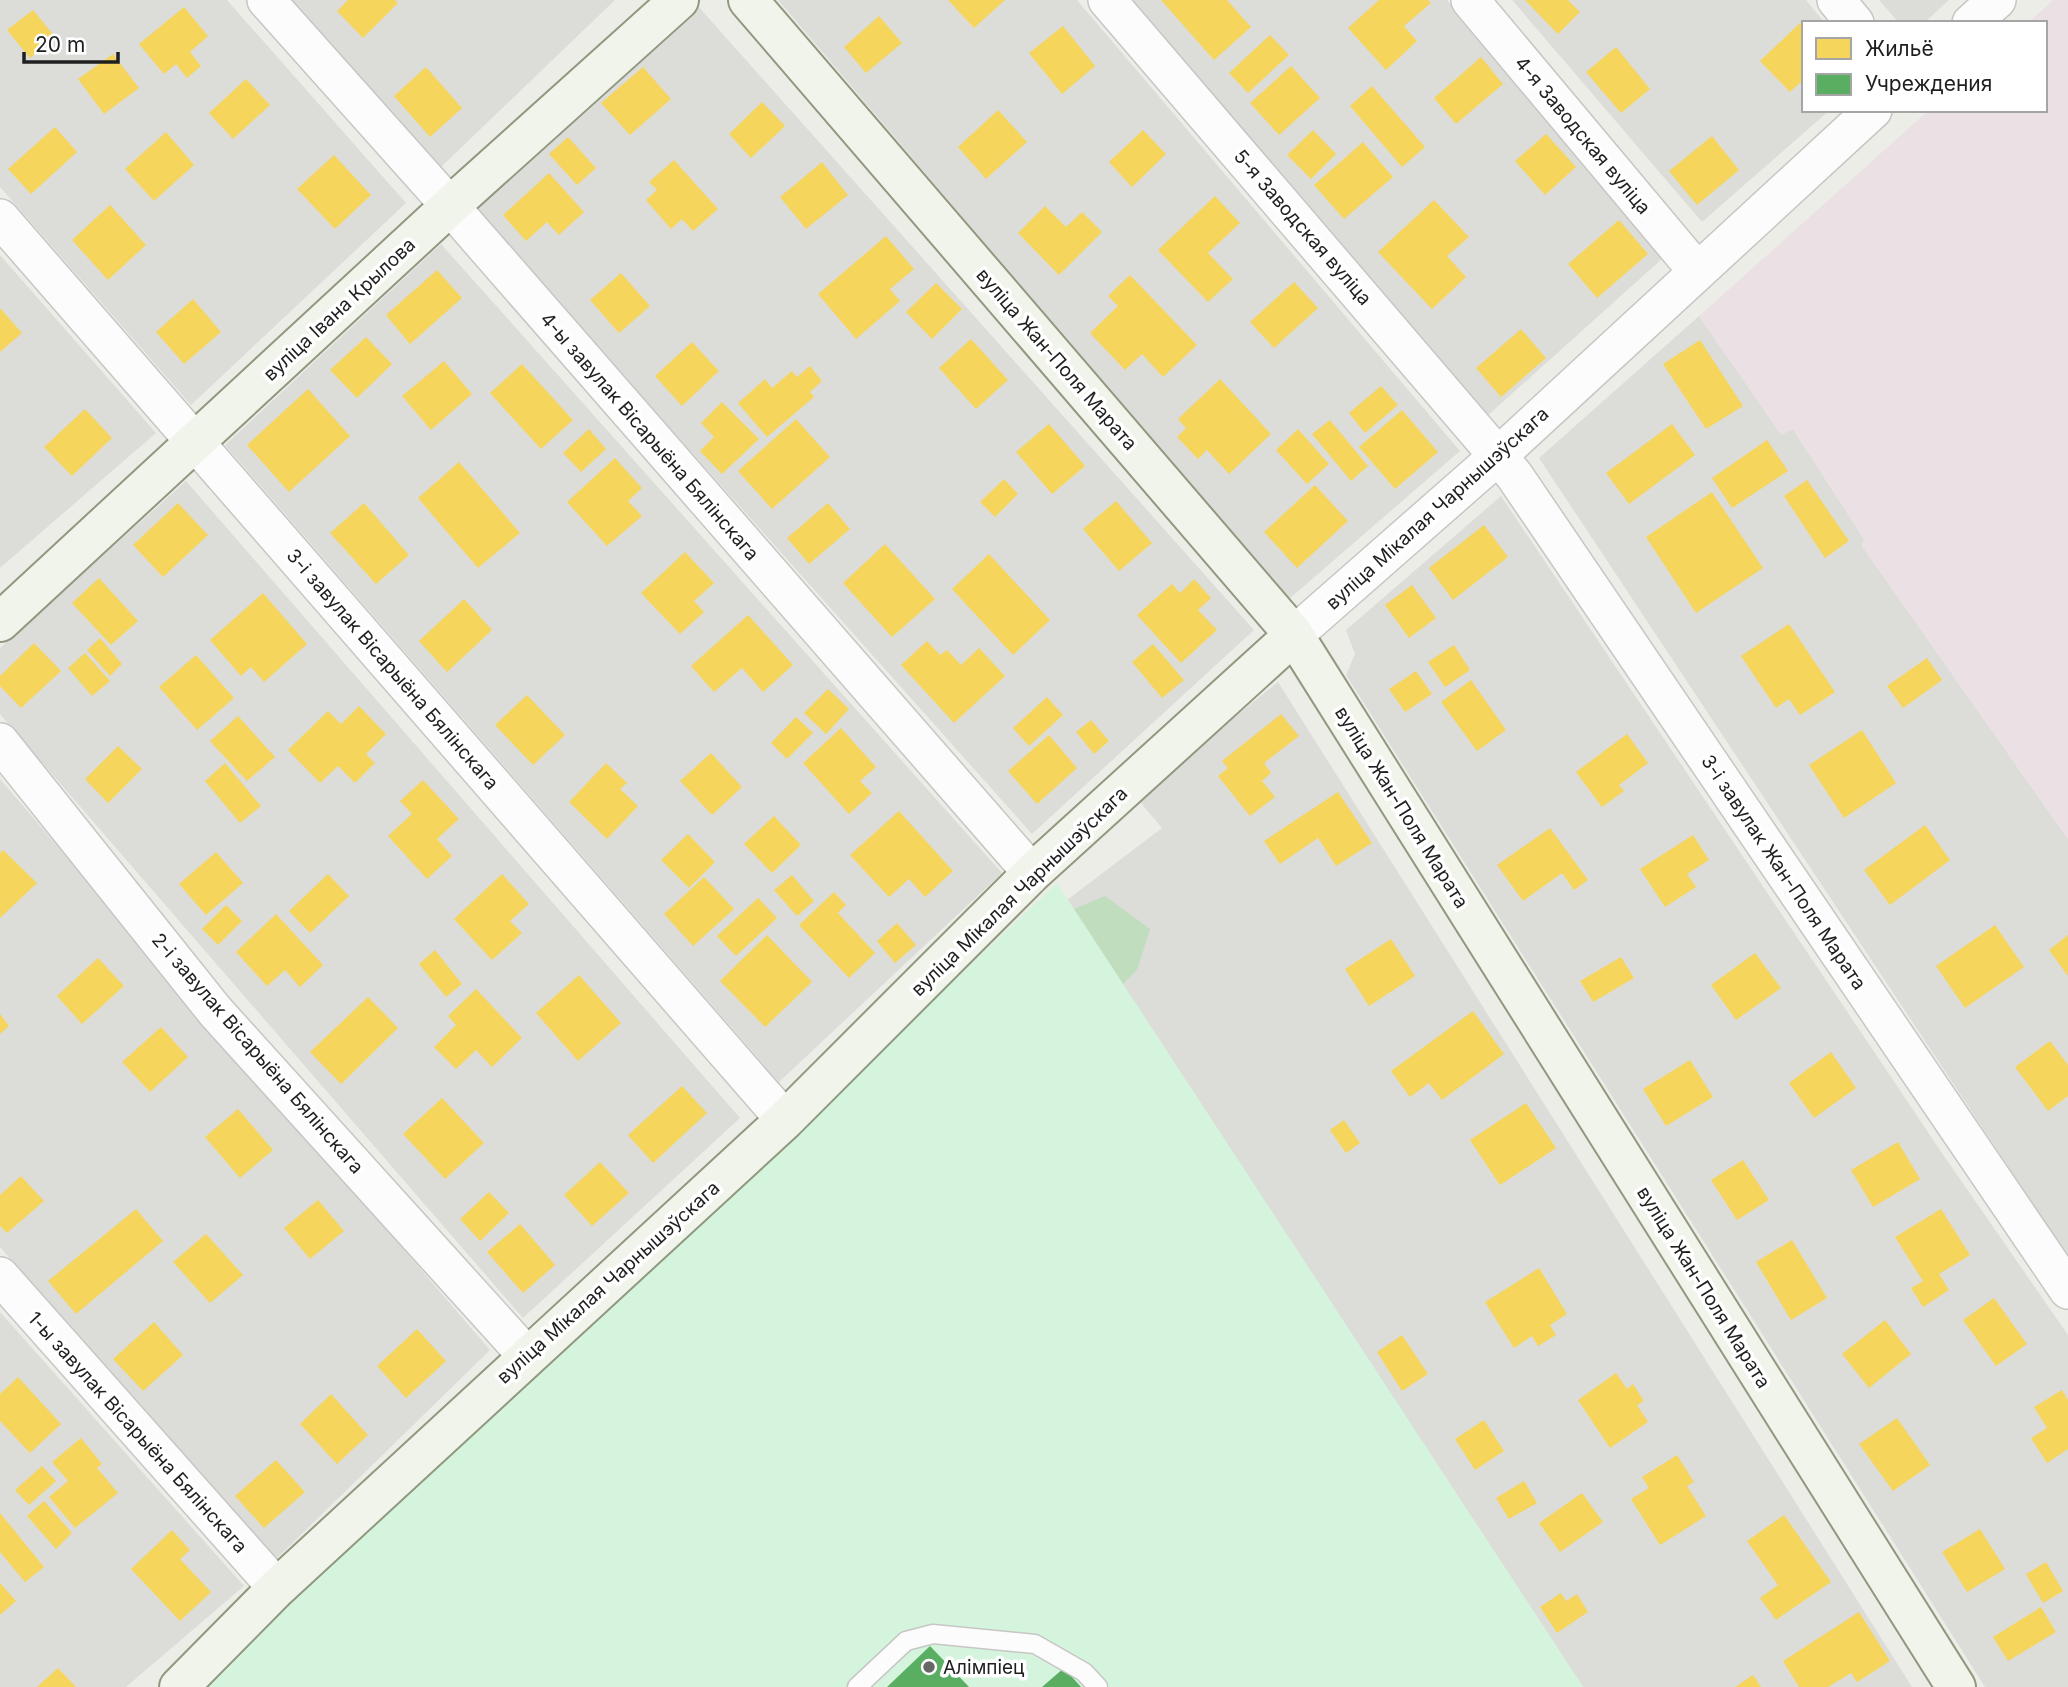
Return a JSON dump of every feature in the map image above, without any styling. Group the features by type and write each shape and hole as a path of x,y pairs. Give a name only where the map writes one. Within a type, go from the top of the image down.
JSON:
{"street":[{"name":"4-ы завулак Вісарыёна Бялінскага","path":"266,0 450,206 1032,873"},
{"name":"вуліца Івана Крылова","path":"0,622 450,206 679,0"},
{"name":"вуліца Жан-Поля Марата","path":"748,0 1294,635 1956,1687"},
{"name":"5-я Заводская вуліца","path":"1107,0 1499,455"},
{"name":"4-я Заводская вуліца","path":"1470,0 1697,271"},
{"path":"1836,0 1853,21"},
{"path":"1973,21 1997,0"},
{"name":"вуліца Мікалая Чарнышэўскага","path":"179,1687 277,1588 785,1120 1032,873 1294,635 1499,455 1871,112"},
{"name":"3-і завулак Вісарыёна Бялінскага","path":"0,218 785,1120"},
{"name":"3-і завулак Жан-Поля Марата","path":"1499,455 2068,1290"},
{"name":"2-і завулак Вісарыёна Бялінскага","path":"0,742 215,1011 527,1356"},
{"name":"1-ы завулак Вісарыёна Бялінскага","path":"0,1276 277,1588"}],"lane":[{"path":"857,1687 906,1641 933,1633 1035,1644 1084,1672 1098,1687"}],"shaded area":[{"path":"0,0 227,0 406,203 191,405 0,187"},
{"path":"291,0 615,0 440,168"},
{"path":"778,0 1077,0 1460,451 1288,600"},
{"path":"1128,0 1447,0 1664,257 1485,418"},
{"path":"1512,0 1806,0 1823,21 1802,21 1802,112 1828,112 1702,222"},
{"path":"1879,0 1949,0 1926,21 1897,21"},
{"path":"2053,0 2068,0 2068,839 1862,546 1864,539 1793,429 1781,435 1699,316 1927,112 2047,112 2047,21 2030,21"},
{"path":"697,5 1254,630 1032,834 473,207"},
{"path":"441,244 1002,873 779,1082 225,445"},
{"path":"0,255 156,433 0,568"},
{"path":"1699,316 1781,434 1793,429 1864,539 1862,546 2068,839 2068,1257 1539,458"},
{"path":"186,481 740,1118 523,1318 0,714 0,648"},
{"path":"1501,496 1944,1156 2068,1335 2068,1687 1985,1687 1346,675 1355,654 1346,630"},
{"path":"1278,682 1912,1687 1583,1687 1067,900 1162,828 1136,797"},
{"path":"0,779 490,1350 271,1564 0,1247"},
{"path":"0,1312 244,1586 126,1687 0,1687"}],"green space":[{"path":"1057,883 1583,1687 205,1687 203,1684 554,1358"},
{"path":"1105,896 1150,929 1137,970 1060,1047 1053,918"}],"building: Жильё":[{"path":"348,0 395,0 398,3 363,38 337,11"},
{"path":"948,0 1005,0 974,28"},
{"path":"1161,0 1227,0 1251,27 1214,60"},
{"path":"1379,0 1428,0 1431,3 1404,26 1417,41 1386,70 1348,28"},
{"path":"1525,0 1568,0 1580,12 1558,34"},
{"path":"184,7 208,36 190,52 201,66 187,78 176,64 164,74 139,44"},
{"path":"33,10 56,38 30,58 7,30"},
{"path":"879,16 902,43 866,73 844,47"},
{"path":"1800,23 1802,24 1802,81 1790,92 1760,61"},
{"path":"1063,26 1095,66 1062,94 1029,53"},
{"path":"1270,35 1289,55 1248,93 1229,73"},
{"path":"1616,47 1650,89 1621,113 1586,72"},
{"path":"113,54 139,88 104,114 78,79"},
{"path":"1481,57 1503,84 1456,124 1434,98"},
{"path":"1291,66 1320,98 1279,135 1250,103"},
{"path":"426,67 462,108 430,137 394,96"},
{"path":"643,67 671,99 630,135 601,103"},
{"path":"246,79 270,105 233,139 209,113"},
{"path":"1372,86 1425,147 1402,167 1350,106"},
{"path":"762,102 785,126 751,158 729,134"},
{"path":"998,110 1027,142 986,179 958,147"},
{"path":"55,127 77,152 31,194 8,169"},
{"path":"1143,130 1166,154 1132,187 1109,162"},
{"path":"1313,130 1336,154 1311,179 1287,155"},
{"path":"166,132 194,165 154,201 125,169"},
{"path":"1546,134 1576,167 1545,195 1515,161"},
{"path":"1712,136 1739,170 1697,205 1669,171"},
{"path":"568,137 596,168 577,185 549,154"},
{"path":"1363,142 1393,177 1344,219 1314,185"},
{"path":"334,155 371,195 335,229 297,189"},
{"path":"674,160 718,209 693,231 682,219 671,229 646,200 657,190 649,182"},
{"path":"822,162 848,195 806,229 780,197"},
{"path":"549,173 584,212 559,235 547,222 526,241 503,215"},
{"path":"1215,196 1240,223 1208,253 1233,279 1208,302 1158,250"},
{"path":"1434,200 1469,237 1447,256 1466,277 1432,309 1378,252"},
{"path":"110,205 146,245 108,280 72,240"},
{"path":"1045,206 1066,227 1082,212 1102,232 1059,275 1018,233"},
{"path":"1619,220 1648,254 1597,298 1568,264"},
{"path":"886,236 914,269 890,289 900,301 856,339 818,294"},
{"path":"437,270 462,298 410,344 386,315"},
{"path":"621,273 650,306 619,333 590,300"},
{"path":"1130,275 1197,345 1163,377 1142,354 1125,370 1090,333 1118,306 1108,296"},
{"path":"1294,282 1318,308 1274,348 1250,322"},
{"path":"936,283 962,309 932,339 906,312"},
{"path":"193,299 221,332 184,364 156,332"},
{"path":"0,308 22,333 0,352"},
{"path":"1521,329 1546,358 1501,397 1476,368"},
{"path":"366,337 392,364 357,398 330,370"},
{"path":"971,339 1008,380 976,409 939,368"},
{"path":"1700,340 1743,406 1706,429 1663,364"},
{"path":"692,342 719,371 682,406 655,376"},
{"path":"444,361 472,394 431,430 402,396"},
{"path":"522,364 573,420 541,449 490,393"},
{"path":"810,366 822,381 810,392 814,397 767,437 738,403 765,379 772,388 792,371 797,377"},
{"path":"1220,379 1271,434 1229,474 1207,450 1198,459 1177,437 1186,428 1178,419"},
{"path":"1381,386 1398,405 1365,433 1349,413"},
{"path":"308,389 350,436 289,492 247,445"},
{"path":"722,402 759,439 722,474 700,451 714,437 701,423"},
{"path":"85,409 112,438 72,476 44,447"},
{"path":"1402,410 1438,452 1395,489 1359,447"},
{"path":"796,419 830,457 772,509 738,471"},
{"path":"1330,420 1368,466 1351,481 1312,434"},
{"path":"1049,424 1085,466 1052,494 1016,452"},
{"path":"1672,424 1695,455 1629,504 1606,473"},
{"path":"589,429 606,449 581,472 563,453"},
{"path":"1298,429 1329,464 1307,484 1276,450"},
{"path":"1767,440 1788,471 1732,508 1712,478"},
{"path":"615,458 642,488 628,501 642,516 607,546 567,502"},
{"path":"459,462 520,533 478,568 418,498"},
{"path":"1004,479 1018,494 995,517 980,502"},
{"path":"1807,480 1849,541 1825,558 1784,496"},
{"path":"1315,485 1348,521 1297,568 1264,532"},
{"path":"1712,492 1763,568 1696,613 1646,537"},
{"path":"1116,501 1152,543 1119,571 1083,529"},
{"path":"178,503 208,535 163,577 133,545"},
{"path":"364,503 409,555 376,584 330,533"},
{"path":"828,503 850,529 809,564 787,538"},
{"path":"1484,525 1508,557 1453,600 1429,568"},
{"path":"885,544 935,599 892,637 843,583"},
{"path":"685,552 714,583 694,601 704,612 680,634 641,593"},
{"path":"989,554 1050,620 1013,655 952,589"},
{"path":"99,578 138,621 111,645 72,603"},
{"path":"1194,579 1211,598 1198,610 1217,630 1181,663 1137,615 1172,584 1180,593"},
{"path":"1412,585 1436,618 1409,638 1385,605"},
{"path":"263,593 307,644 264,682 251,667 241,676 210,640"},
{"path":"464,599 492,630 447,672 419,641"},
{"path":"748,615 793,665 763,692 742,668 714,692 691,666"},
{"path":"1789,624 1835,692 1800,715 1789,699 1776,708 1741,656"},
{"path":"100,638 122,664 110,676 87,650"},
{"path":"927,641 940,655 947,650 961,665 979,648 1005,676 954,723 901,665"},
{"path":"34,643 61,671 21,708 0,686 0,676"},
{"path":"1153,644 1184,680 1162,698 1132,662"},
{"path":"1454,645 1470,670 1445,687 1428,662"},
{"path":"85,653 110,681 92,696 68,668"},
{"path":"196,655 234,698 197,730 159,687"},
{"path":"1927,658 1942,680 1903,708 1887,686"},
{"path":"1416,671 1432,694 1405,712 1389,689"},
{"path":"1471,680 1506,730 1477,751 1441,702"},
{"path":"828,689 849,709 826,734 804,713"},
{"path":"527,695 565,735 533,765 495,725"},
{"path":"1047,697 1063,715 1029,746 1013,728"},
{"path":"359,706 386,734 366,754 375,763 355,783 338,766 320,783 288,750 328,711 341,724"},
{"path":"1281,714 1299,736 1264,763 1271,773 1262,781 1275,797 1250,816 1218,776 1228,768 1222,761"},
{"path":"238,716 275,757 247,781 210,741"},
{"path":"796,717 813,733 787,759 771,743"},
{"path":"1091,720 1109,741 1094,754 1076,732"},
{"path":"841,728 876,767 860,781 872,793 849,814 803,763"},
{"path":"1862,730 1896,783 1844,818 1809,765"},
{"path":"1627,734 1648,763 1619,785 1624,791 1602,807 1576,772"},
{"path":"1049,735 1077,768 1037,804 1008,771"},
{"path":"118,746 142,769 108,803 85,779"},
{"path":"711,753 742,787 712,815 680,781"},
{"path":"225,763 261,806 240,823 205,781"},
{"path":"606,763 627,783 620,789 638,806 607,839 569,802"},
{"path":"423,780 459,819 437,839 452,856 427,879 388,836 412,814 400,801"},
{"path":"1338,792 1372,843 1336,866 1318,838 1280,864 1264,841"},
{"path":"899,811 953,871 925,897 909,879 889,897 850,855"},
{"path":"774,816 801,845 772,873 744,844"},
{"path":"1925,825 1950,860 1890,905 1864,870"},
{"path":"1550,828 1588,880 1574,890 1562,873 1523,901 1497,865"},
{"path":"688,834 715,862 689,888 661,860"},
{"path":"1693,835 1709,860 1687,874 1696,887 1665,907 1640,869"},
{"path":"3,850 37,883 0,918 0,853"},
{"path":"216,852 243,883 206,915 179,884"},
{"path":"328,874 349,896 310,933 289,911"},
{"path":"502,874 529,904 510,921 522,933 492,960 454,919"},
{"path":"792,875 814,901 797,916 774,890"},
{"path":"704,877 734,909 693,946 664,914"},
{"path":"834,892 846,905 838,913 875,953 849,978 799,925"},
{"path":"758,898 777,918 736,956 717,936"},
{"path":"226,905 242,921 218,945 202,929"},
{"path":"276,914 323,965 300,987 285,970 267,986 236,952"},
{"path":"897,923 916,945 895,963 877,941"},
{"path":"1995,925 2024,967 1965,1008 1936,966"},
{"path":"767,935 812,982 765,1027 720,981"},
{"path":"2068,935 2068,976 2049,950"},
{"path":"1391,939 1415,976 1369,1006 1345,969"},
{"path":"435,950 462,984 446,997 419,964"},
{"path":"1755,953 1781,988 1736,1020 1711,985"},
{"path":"1621,957 1634,978 1593,1002 1580,981"},
{"path":"98,958 124,986 82,1024 57,996"},
{"path":"579,975 621,1023 578,1061 536,1013"},
{"path":"476,989 522,1038 492,1067 476,1050 456,1069 434,1047 456,1025 448,1016"},
{"path":"368,997 398,1028 341,1084 310,1052"},
{"path":"1473,1011 1504,1054 1442,1100 1429,1083 1410,1097 1391,1071"},
{"path":"0,1014 9,1026 0,1034"},
{"path":"161,1027 188,1057 150,1092 122,1062"},
{"path":"2050,1041 2068,1065 2068,1096 2048,1111 2015,1067"},
{"path":"1831,1052 1856,1088 1814,1118 1789,1083"},
{"path":"1690,1060 1713,1097 1666,1126 1643,1089"},
{"path":"682,1086 707,1113 653,1163 628,1135"},
{"path":"442,1098 484,1143 445,1179 403,1134"},
{"path":"1526,1103 1556,1148 1500,1185 1470,1140"},
{"path":"238,1109 273,1150 240,1178 205,1137"},
{"path":"1344,1120 1360,1143 1346,1153 1330,1130"},
{"path":"1898,1142 1920,1179 1873,1207 1851,1170"},
{"path":"1743,1160 1769,1200 1737,1220 1711,1180"},
{"path":"600,1162 629,1193 592,1226 564,1195"},
{"path":"21,1176 44,1201 7,1233 0,1226 0,1195"},
{"path":"489,1192 509,1213 480,1241 460,1219"},
{"path":"318,1200 344,1231 310,1259 284,1228"},
{"path":"136,1209 163,1241 76,1314 48,1281"},
{"path":"1941,1209 1970,1255 1939,1274 1949,1290 1923,1307 1911,1288 1923,1281 1895,1237"},
{"path":"520,1224 555,1265 523,1293 487,1252"},
{"path":"206,1234 243,1275 210,1303 173,1262"},
{"path":"1792,1240 1827,1298 1791,1320 1756,1262"},
{"path":"1539,1268 1567,1314 1550,1325 1556,1335 1538,1346 1532,1336 1514,1348 1485,1302"},
{"path":"1994,1298 2027,1344 1996,1366 1963,1320"},
{"path":"1885,1320 1911,1354 1869,1388 1842,1354"},
{"path":"154,1322 183,1355 143,1391 113,1359"},
{"path":"417,1329 446,1361 406,1398 377,1366"},
{"path":"1402,1335 1428,1374 1402,1391 1377,1352"},
{"path":"1616,1373 1627,1389 1633,1384 1644,1401 1637,1405 1648,1422 1610,1448 1578,1400"},
{"path":"18,1377 61,1424 30,1453 0,1421 0,1394"},
{"path":"2062,1390 2068,1400 2068,1449 2047,1463 2031,1438 2047,1428 2034,1407"},
{"path":"331,1394 368,1435 337,1464 300,1424"},
{"path":"1897,1418 1930,1465 1893,1491 1859,1444"},
{"path":"1484,1420 1504,1451 1475,1470 1455,1439"},
{"path":"81,1438 102,1464 97,1468 118,1493 75,1528 49,1497 68,1481 52,1462"},
{"path":"1677,1455 1694,1482 1687,1486 1706,1516 1660,1545 1631,1499 1649,1488 1642,1477"},
{"path":"276,1460 305,1492 264,1528 235,1496"},
{"path":"42,1466 56,1481 29,1505 15,1490"},
{"path":"1524,1481 1537,1503 1509,1519 1496,1498"},
{"path":"1582,1493 1603,1522 1560,1552 1539,1523"},
{"path":"44,1501 72,1533 56,1549 27,1516"},
{"path":"0,1513 44,1567 25,1582 0,1552"},
{"path":"1784,1515 1831,1582 1776,1620 1760,1598 1778,1585 1747,1541"},
{"path":"1980,1529 2005,1569 1967,1592 1942,1552"},
{"path":"172,1530 190,1550 180,1559 211,1592 180,1621 131,1569"},
{"path":"2046,1562 2063,1591 2043,1603 2026,1574"},
{"path":"0,1583 16,1601 0,1615"},
{"path":"1561,1593 1566,1601 1577,1594 1588,1612 1557,1633 1540,1607"},
{"path":"2041,1607 2056,1632 2008,1661 1993,1637"},
{"path":"1859,1612 1890,1661 1857,1682 1851,1673 1828,1687 1799,1687 1783,1661"},
{"path":"58,1668 76,1687 37,1687"},
{"path":"1753,1675 1761,1687 1735,1687"}],"building: Учреждения":[{"name":"Алімпіец","path":"930,1646 969,1687 887,1687"},
{"name":"Алімпіец","path":"1064,1668 1081,1687 1042,1687"}],"place":[{"name":"Алімпіец","path":"929,1667"}]}
